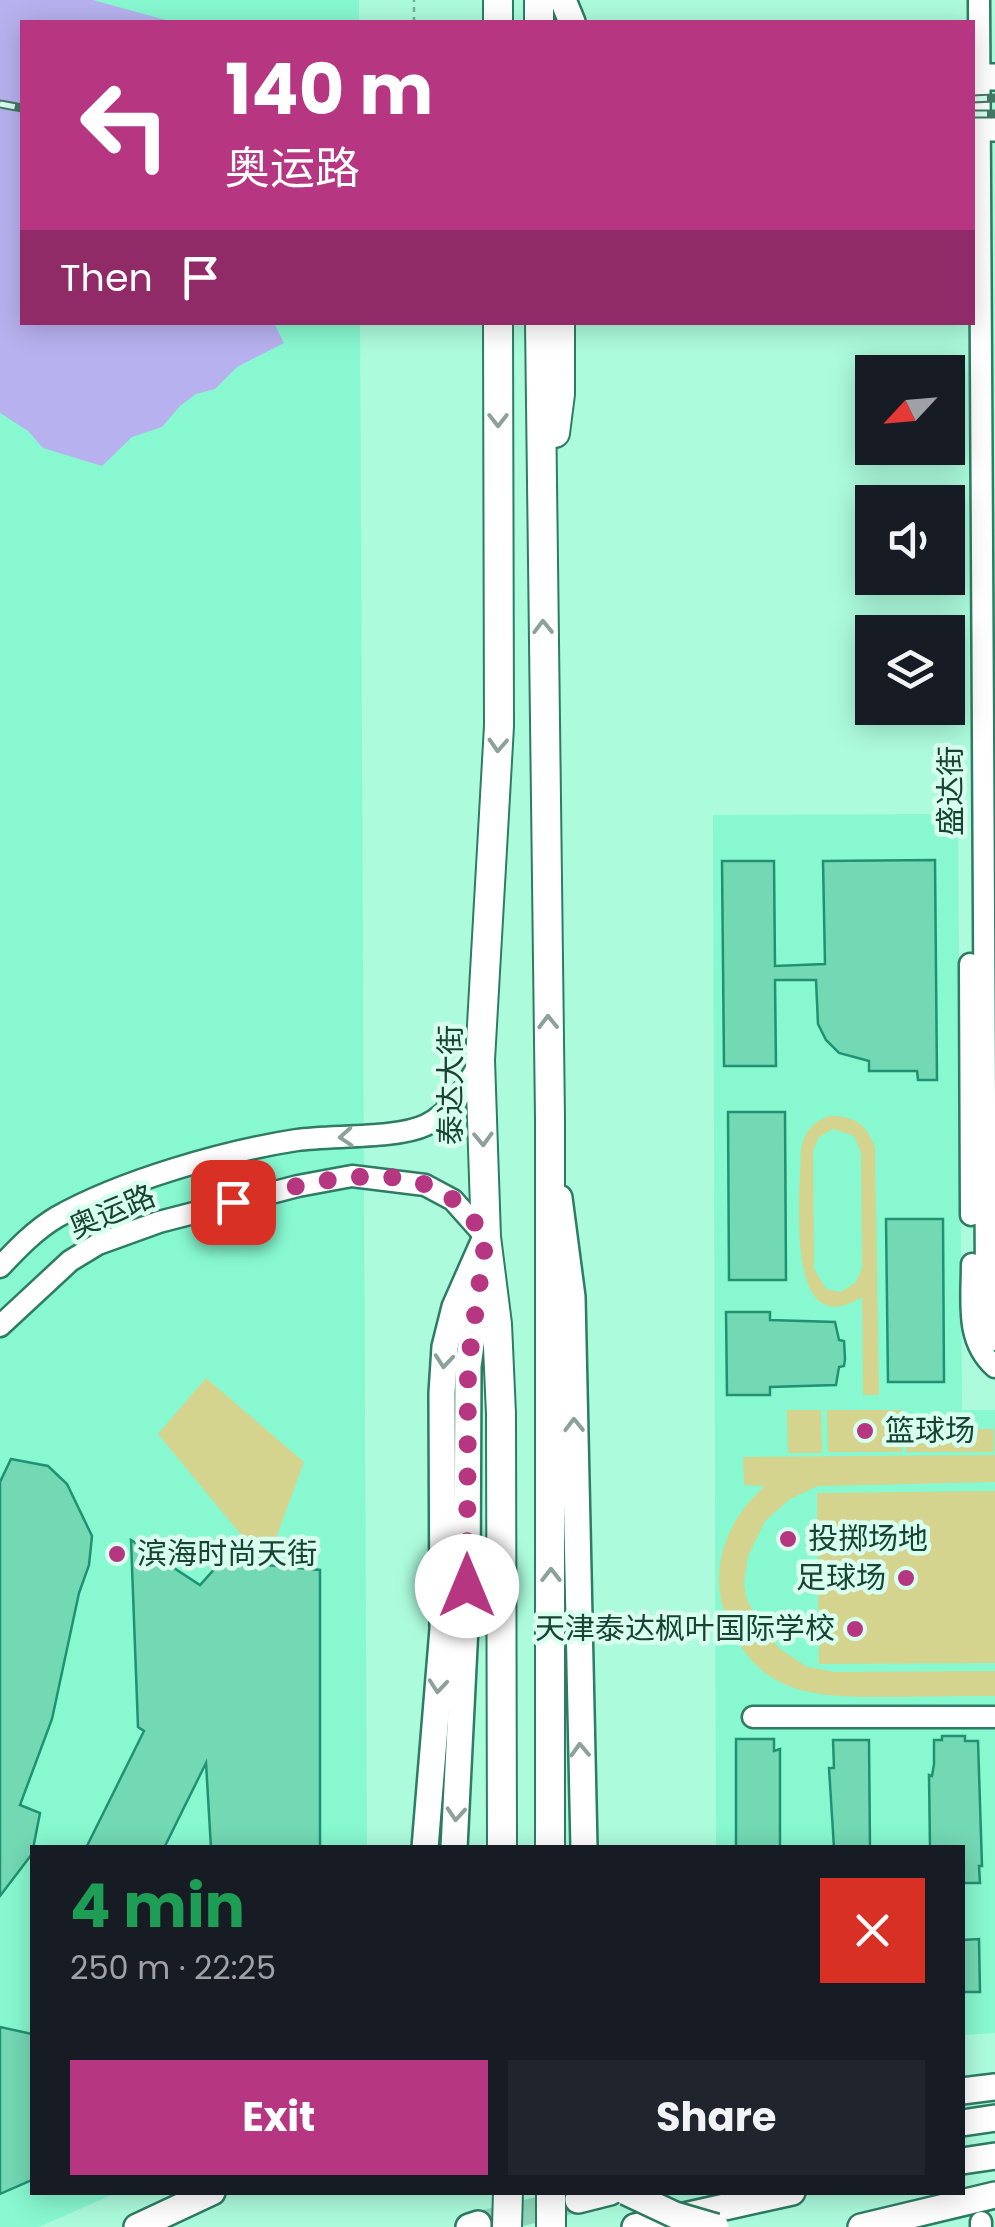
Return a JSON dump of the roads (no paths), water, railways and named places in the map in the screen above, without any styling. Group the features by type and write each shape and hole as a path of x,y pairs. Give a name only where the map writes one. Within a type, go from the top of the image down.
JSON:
{"highway":[{"name":"泰达大街","path":"498,325 499,726 480,1060 486,1237 497,1324 500,1414 502,1845"},
{"path":"540,325 550,1119 550,1845"},
{"path":"541,492 560,394 560,325"},
{"path":"508,2195 508,2227"},
{"path":"551,2227 564,2196"}],"main road":[{"path":"550,1119 572,1297 584,1845"},
{"path":"454,1845 467,1586 468,1366 486,1237"},
{"path":"424,1845 443,1629 445,1347 454,1306 486,1237"},
{"path":"965,2091 995,2087"},
{"path":"965,2123 995,2118"},
{"path":"965,2161 995,2156"},
{"path":"137,2227 206,2195"},
{"path":"632,2195 675,2215 716,2227"},
{"path":"636,2227 779,2195"},
{"path":"861,2227 995,2195"}],"street":[{"name":"盛达街","path":"980,0 982,810 986,1282 991,1354"},
{"name":"盛达街","path":"968,325 982,810"},
{"name":"奥运路","path":"0,1267 56,1218 190,1165 297,1140 425,1126 466,1089 480,1060"},
{"name":"奥运路","path":"0,1326 70,1261 98,1244 159,1222 352,1176 425,1185 453,1200 486,1237"},
{"path":"753,1717 995,1716"}],"tunnel":[{"path":"478,2224 569,2202"}],"railway":[{"path":"975,99 995,98"},
{"path":"0,104 20,108"},
{"path":"975,114 995,114"}],"place":[{"name":"篮球场","path":"865,1431"},
{"name":"投掷场地","path":"788,1539"},
{"name":"滨海时尚天街","path":"117,1554"},
{"name":"足球场","path":"906,1578"},
{"name":"天津泰达枫叶国际学校","path":"855,1629"}]}
